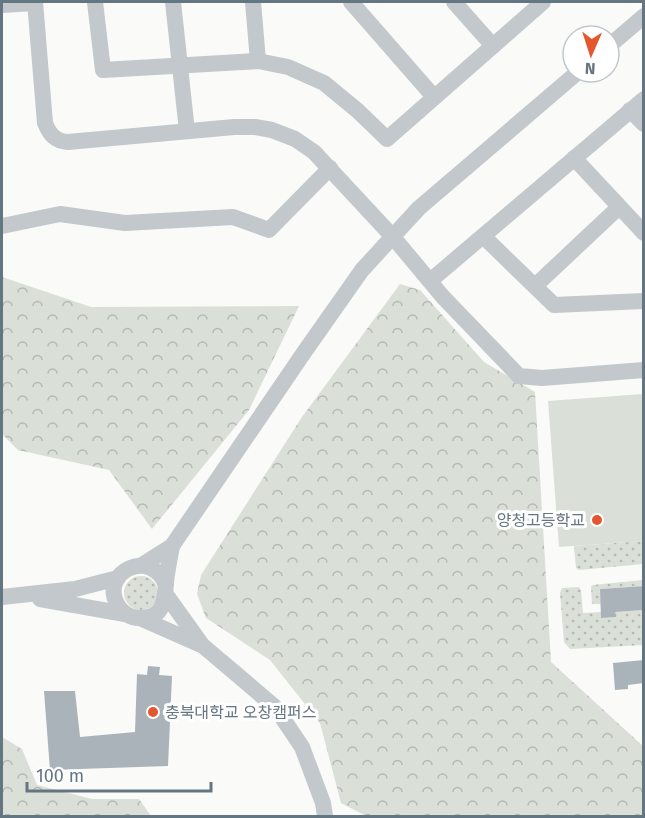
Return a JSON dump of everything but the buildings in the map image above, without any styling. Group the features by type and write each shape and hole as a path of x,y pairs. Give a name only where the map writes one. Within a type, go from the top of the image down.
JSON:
{"street":[{"path":"2,5 35,2 45,123 54,138 68,142 255,127 272,130 295,139 314,152 330,168 430,281 519,376 542,378 644,370"},
{"path":"95,2 103,70 258,61 288,67 324,83 387,139 543,2"},
{"path":"173,2 188,131"},
{"path":"253,2 258,61"},
{"path":"351,2 434,97"},
{"path":"454,2 493,46"},
{"path":"621,36 644,16"},
{"path":"125,614 118,607 113,591 118,578 125,570 142,566 172,546 304,351 362,270 419,208 564,84"},
{"path":"430,281 644,99"},
{"path":"630,110 644,124"},
{"path":"574,158 644,233"},
{"path":"2,226 60,214 125,224 233,217 269,230 330,168"},
{"path":"535,286 619,207"},
{"path":"483,236 554,305 644,301"},
{"path":"142,619 158,612 164,604 172,546"},
{"path":"142,566 157,571 166,590 202,645"},
{"path":"2,597 75,589 118,578"},
{"path":"24,596 125,614 202,645 275,706 302,747 323,803 325,816"}],"green space":[{"path":"2,277 91,307 299,306 249,410 152,529 109,470 18,450 2,434"},
{"path":"400,284 420,290 484,362 535,392 551,662 643,746 643,816 366,816 341,803 320,723 270,660 206,618 197,594 201,575 302,417"},
{"path":"643,394 643,541 559,547 548,401"},
{"path":"643,541 643,564 579,570 576,568 574,546"},
{"path":"141,576 153,581 158,593 153,605 141,610 129,605 124,593 129,581"},
{"path":"643,580 643,586 600,589 601,604 592,604 591,586 593,585"},
{"path":"579,587 583,613 601,612 602,618 615,617 615,612 643,610 643,645 570,649 564,642 560,593 562,588"},
{"path":"2,737 22,749 37,785 92,799 139,799 151,816 2,816"}],"place":[{"name":"양청고등학교","path":"597,520"},
{"name":"충북대학교 오창캠퍼스","path":"153,712"}]}
